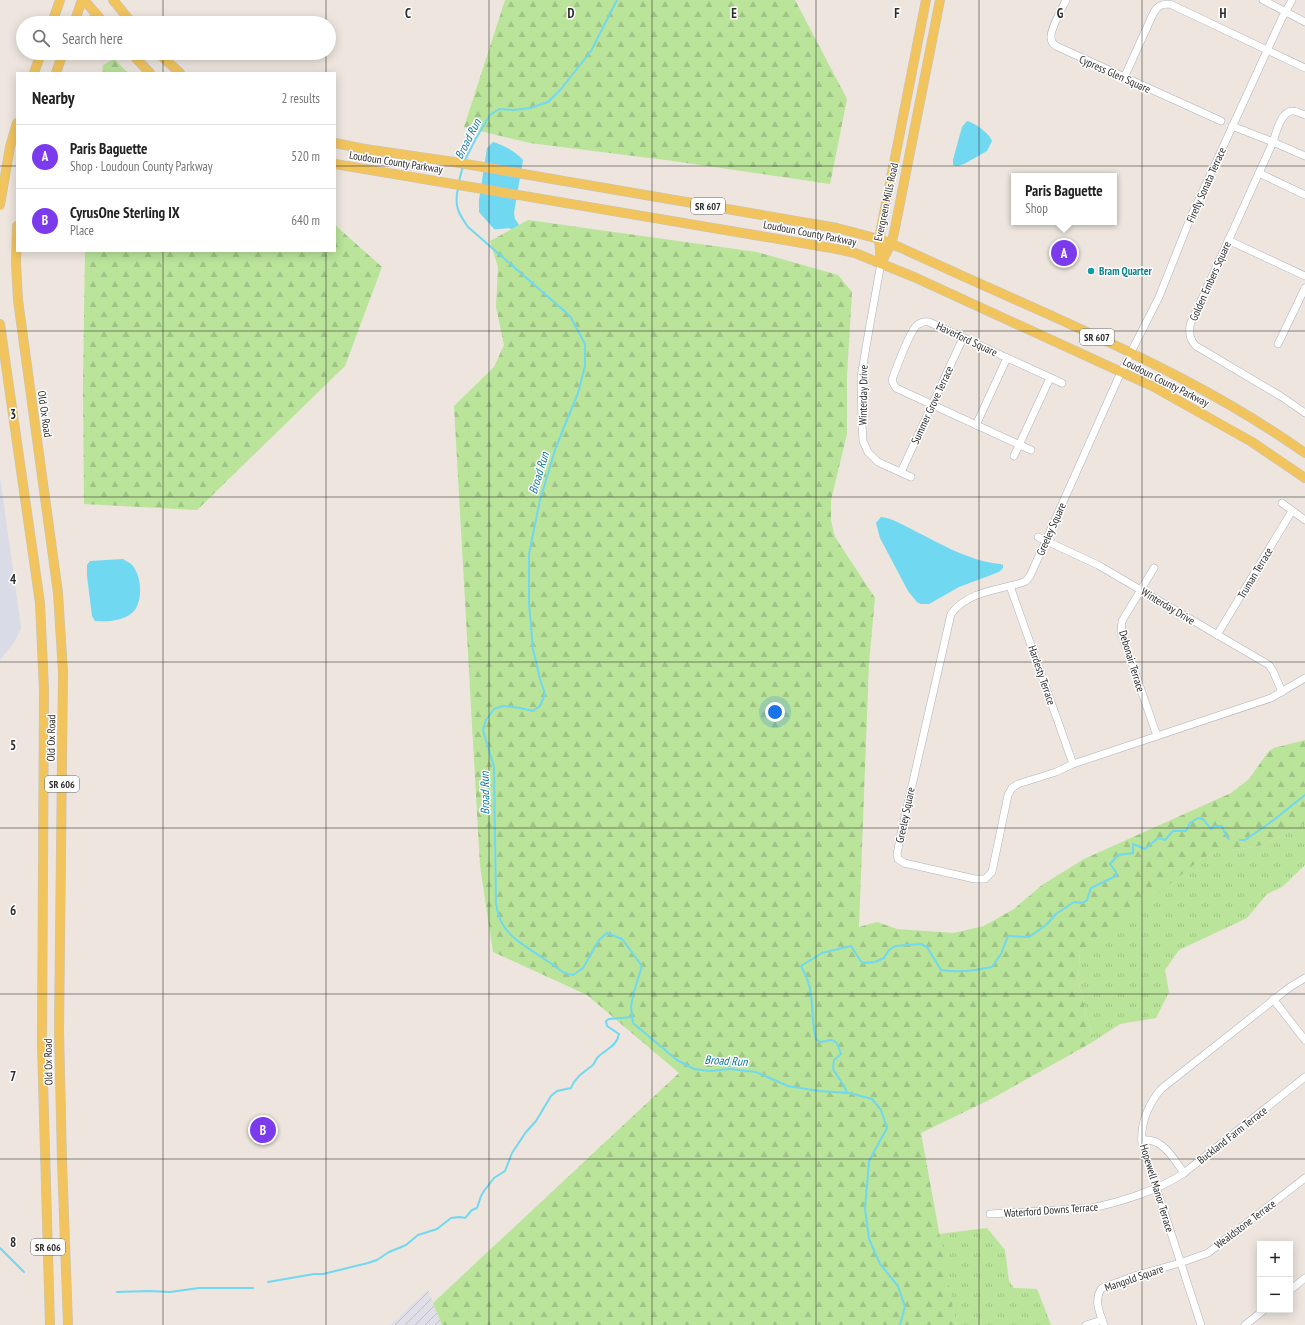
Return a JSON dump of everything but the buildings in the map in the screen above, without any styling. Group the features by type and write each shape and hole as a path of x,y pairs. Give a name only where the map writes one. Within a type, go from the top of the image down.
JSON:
{"main road":[{"path":"54,16 60,0"},
{"path":"77,16 83,0 98,16"},
{"path":"113,0 126,16"},
{"name":"Evergreen Mills Road","path":"881,263 879,239 926,0"},
{"name":"Evergreen Mills Road","path":"881,263 891,244 940,0"},
{"path":"34,72 39,60"},
{"path":"56,72 61,60"},
{"path":"138,60 149,72"},
{"path":"166,60 179,72"},
{"path":"0,205 10,147 16,126"},
{"name":"Loudoun County Parkway","path":"336,143 837,228 879,239 1131,352 1234,408 1305,453"},
{"name":"Loudoun County Parkway","path":"336,164 533,196 855,253 914,277 1159,390 1252,442 1305,478"},
{"name":"Old Ox Road","path":"16,252 18,300 56,578 63,672 59,1031 68,1325"},
{"name":"Old Ox Road","path":"0,324 40,603 44,660 42,1045 50,1325"}],"street":[{"name":"Cypress Glen Square","path":"1066,0 1052,31 1051,37 1052,42 1060,49 1221,121"},
{"path":"1263,0 1305,22"},
{"name":"Firefly Sonata Terrace","path":"1121,372 1159,297 1190,219 1267,50 1292,0"},
{"path":"1124,78 1153,14 1157,7 1163,4 1170,4 1305,68"},
{"name":"Golden Embers Square","path":"1305,115 1293,111 1285,114 1282,118 1273,142 1190,325 1190,339 1199,348 1282,397 1305,413"},
{"path":"1232,126 1305,156"},
{"path":"1259,173 1305,195"},
{"path":"1228,240 1305,276"},
{"name":"Winterday Drive","path":"881,263 861,377 863,441 868,452 878,462 911,477"},
{"path":"1278,344 1305,288"},
{"name":"Haverford Square","path":"1031,450 899,390 894,384 893,377 904,350 915,327 924,321 929,322 1062,383"},
{"name":"Summer Grove Terrace","path":"901,472 963,338"},
{"path":"976,425 1007,358"},
{"name":"Greeley Square","path":"1121,372 1030,576 1026,581 1021,583 984,592 975,596 955,608 950,614 901,834 897,854 898,859 904,863 975,879 985,879 992,872 1008,795 1012,788 1018,784 1056,772 1073,764 1271,698 1305,678"},
{"path":"1014,456 1050,378"},
{"path":"1282,503 1305,520"},
{"name":"Truman Terrace","path":"1218,635 1292,510"},
{"name":"Winterday Drive","path":"1038,537 1098,565 1269,665 1274,670 1282,692"},
{"name":"Debonair Terrace","path":"1154,568 1122,621 1121,632 1157,736"},
{"name":"Hardesty Terrace","path":"1010,586 1073,764"},
{"name":"Hopewell Manor Terrace","path":"1201,1325 1142,1140 1146,1112 1160,1088 1290,986 1305,978"},
{"path":"1273,999 1305,1040"},
{"name":"Buckland Farm Terrace","path":"1157,1188 1184,1173 1305,1077"},
{"path":"1142,1140 1153,1140 1162,1145 1184,1173"},
{"name":"Wealdstone Terrace","path":"1180,1263 1208,1253 1305,1178"},
{"name":"Waterford Downs Terrace","path":"990,1214 1091,1208 1103,1206 1157,1188"},
{"name":"Mangold Square","path":"1103,1322 1097,1304 1098,1292 1102,1288 1137,1275 1180,1263"},
{"path":"1293,1288 1305,1278"},
{"path":"1245,1325 1260,1313"},
{"path":"1086,1325 1103,1322"}],"shaded area":[{"path":"0,477 21,629 15,641 0,660"},
{"path":"428,1290 442,1325 390,1325"}],"green space":[{"path":"505,0 795,0 847,99 830,184 673,161 530,143 464,127"},
{"path":"115,60 127,72 102,72 103,65"},
{"path":"528,220 757,252 838,275 852,292 847,375 847,434 831,500 831,521 835,537 875,598 869,662 859,927 877,922 897,929 954,933 984,926 1014,909 1042,885 1084,859 1231,793 1249,779 1269,751 1274,748 1305,740 1305,823 1264,845 1231,851 1217,851 1200,860 1142,906 1080,952 1078,982 1093,1037 1091,1043 993,1098 921,1133 956,1325 442,1325 433,1303 679,1073 587,995 493,952 480,866 454,406 494,367 504,345 496,307 498,267 490,241"},
{"path":"336,226 382,267 345,366 197,510 84,504 83,386 85,252 336,252"},
{"path":"1305,823 1305,865 1282,887 1267,894 1247,918 1179,950 1165,970 1169,992 1156,1018 1120,1024 1091,1043 1093,1037 1078,982 1080,952 1200,860 1217,851 1231,851 1264,845"},
{"path":"987,1228 1005,1250 1009,1281 1014,1288 1037,1289 1051,1325 956,1325 939,1234"}],"water":[{"path":"967,121 981,129 992,141 987,151 964,164 957,166 953,165 962,127"},
{"path":"493,142 510,149 523,160 514,213 515,219 519,225 512,229 494,229 479,212 479,200 487,148"},
{"path":"881,517 897,522 966,556 1000,564 1003,565 1003,568 999,572 959,587 929,604 921,604 917,602 908,591 880,538 876,523"},
{"path":"123,559 130,563 135,569 139,581 140,596 136,608 128,616 119,619 110,621 95,621 92,616 87,565 90,561"}],"waterway":[{"name":"Broad Run","path":"464,162 490,115 499,109 514,110 530,108 548,102 561,89 591,51 617,0"},
{"name":"Broad Run","path":"459,181 463,166"},
{"name":"Broad Run","path":"458,188 456,199 458,209 468,227 570,316 585,344 585,366 578,393 556,447 540,500 529,554 529,603 533,649 545,694 540,706 533,711 503,706 494,709 486,720 483,730 494,767 496,904 500,919 509,932 521,944 562,972 573,975 583,968 599,940 607,933 622,939 642,966 631,1007 633,1023 677,1060 694,1069 710,1071 729,1069 756,1072 788,1086 819,1091 849,1093 872,1099 881,1110 887,1128 869,1161 865,1209 869,1239 880,1264 898,1286 905,1307 900,1325"},
{"path":"1240,840 1245,840 1305,795"},
{"path":"847,1093 833,1069 834,1060 841,1054 837,1043 832,1040 820,1042 816,1039 812,1000 808,980 801,966 822,953 851,946 862,963 875,962 884,958 889,950 895,946 921,944 927,947 941,970 966,971 992,967 1001,954 1008,936 1029,937 1046,925 1056,914 1074,902 1083,903 1087,900 1091,888 1116,876 1116,872 1110,864 1118,855 1133,853 1133,844 1145,849 1158,838 1165,840 1173,831 1186,831 1190,823 1198,818 1203,819 1211,829 1215,826 1222,826 1226,836 1229,839"},
{"path":"268,1282 314,1274 323,1274 368,1263 406,1245 418,1235 437,1229 451,1218 465,1218 472,1210 477,1208 481,1196 494,1178 505,1171 512,1153 526,1132 536,1121 551,1096 557,1091 571,1088 577,1078 593,1065 598,1057 616,1042 619,1034 607,1026 606,1021 609,1019 633,1017"},
{"path":"0,1248 24,1272"},
{"path":"117,1292 170,1292 199,1288 253,1288"}],"place":[{"name":"Paris Baguette","path":"1064,253"},
{"name":"Bram Quarter","path":"1091,271"},
{"name":"CyrusOne Sterling IX","path":"263,1130"}]}
